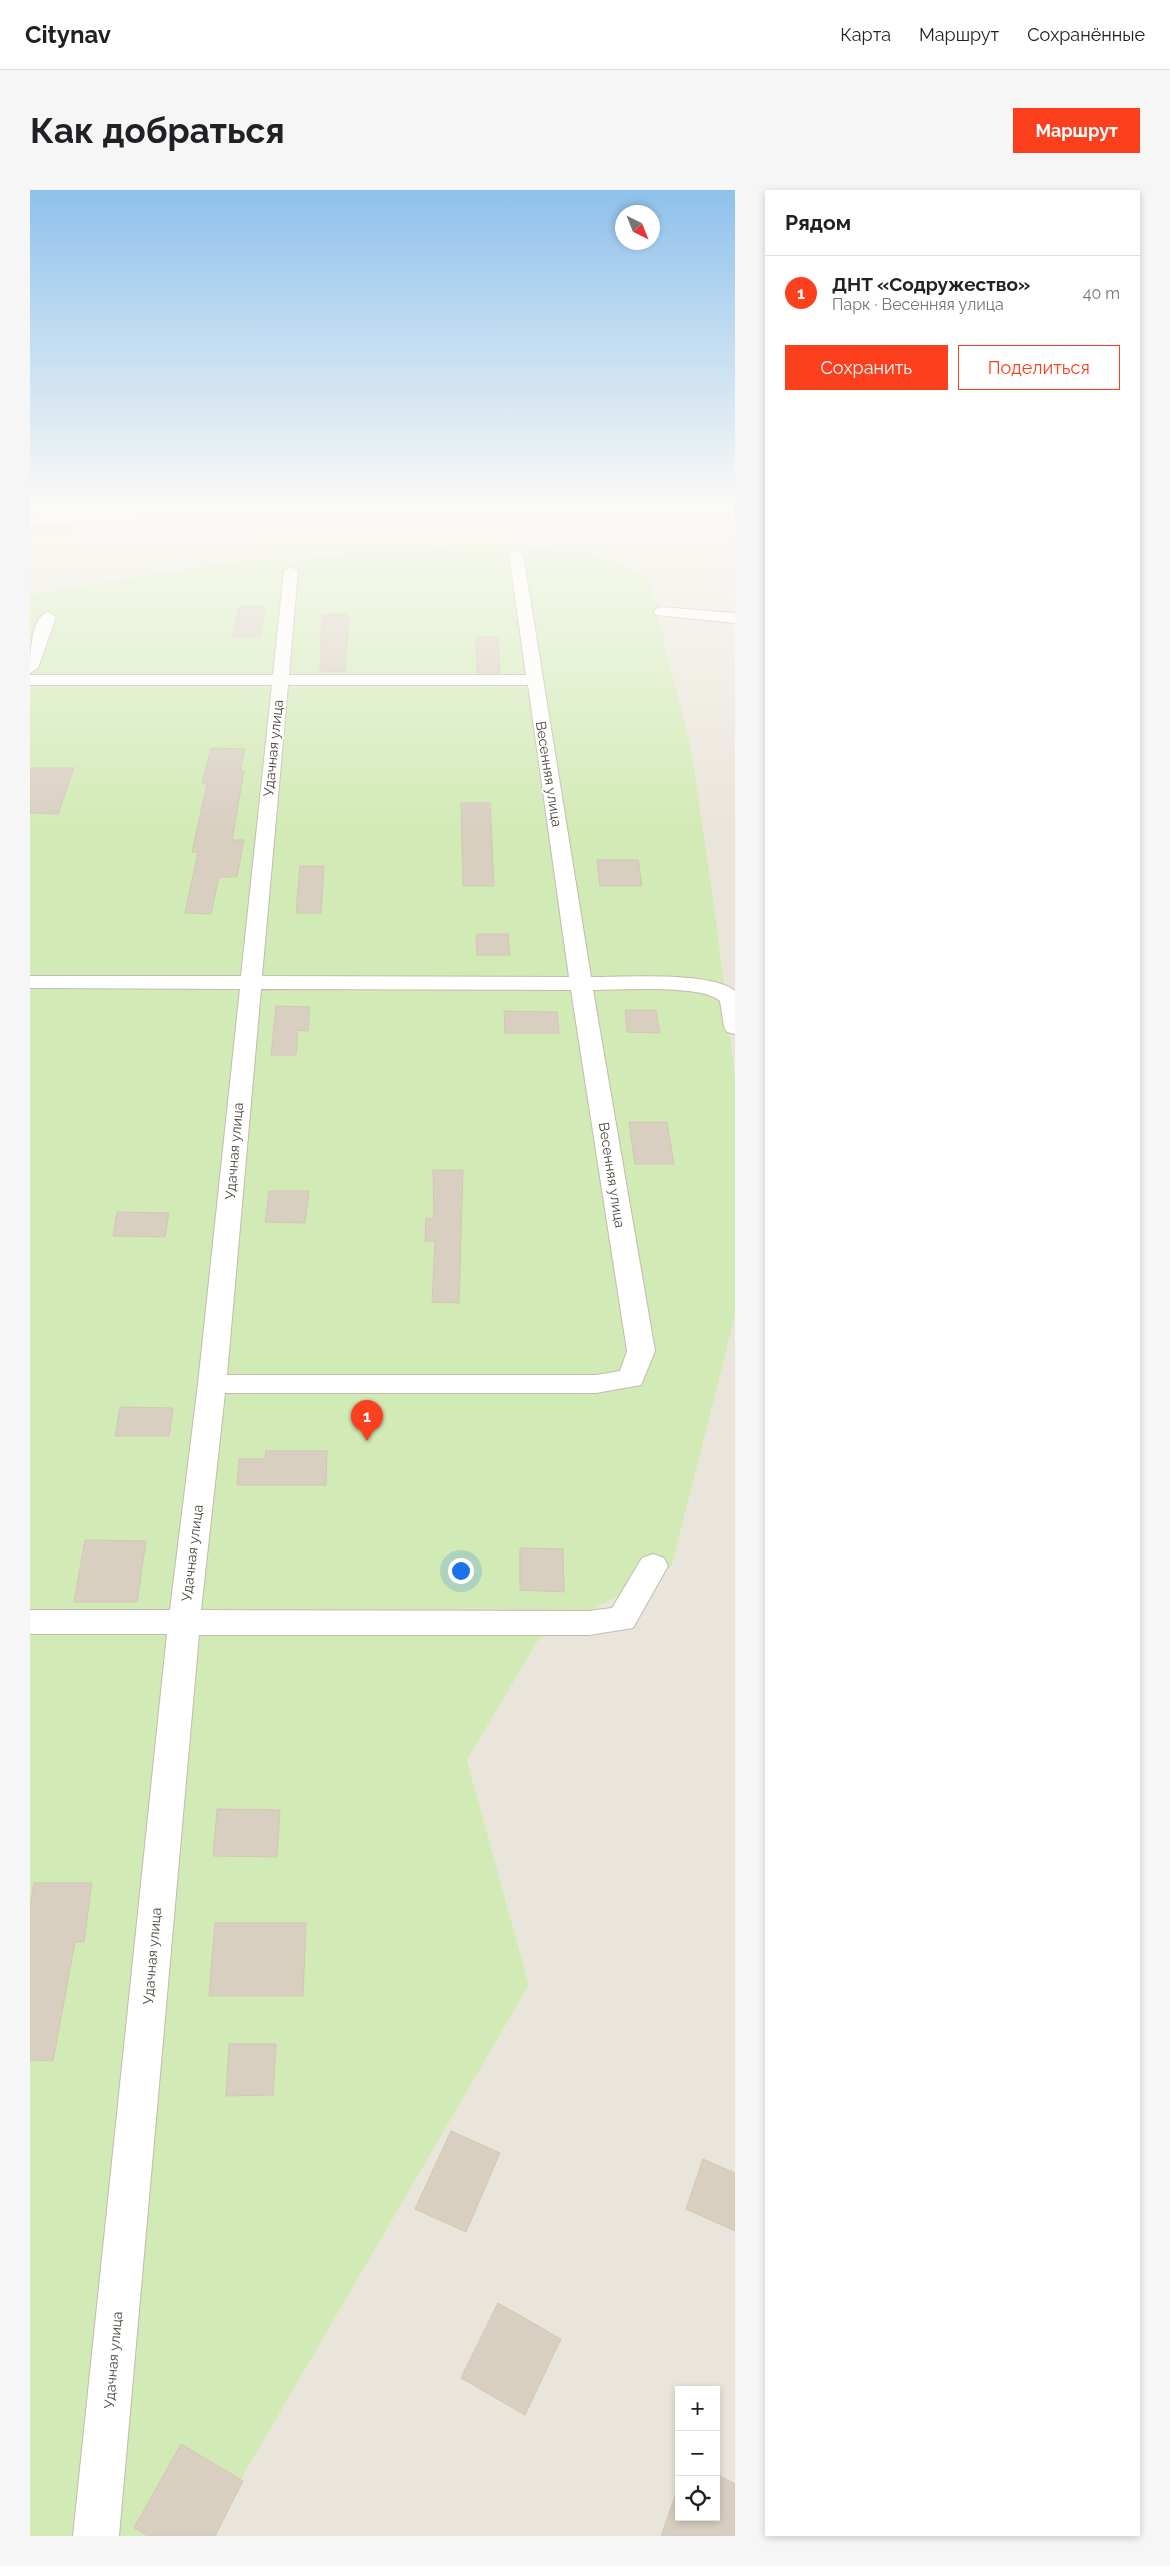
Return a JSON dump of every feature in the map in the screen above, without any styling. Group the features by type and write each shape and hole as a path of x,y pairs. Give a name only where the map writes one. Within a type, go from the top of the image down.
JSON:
{"street":[{"name":"Удачная улица","path":"96,2536 184,1622 212,1384 287,613"},
{"name":"Весенняя улица","path":"212,1384 596,1384 631,1378 642,1351 581,984 525,613"},
{"path":"679,613 735,618"},
{"path":"30,668 48,617"},
{"path":"30,680 535,680"},
{"path":"30,982 687,984 721,990 731,998 735,1027"},
{"path":"30,1622 589,1623 622,1619 653,1566"}],"shaded area":[{"path":"658,617 735,622 735,1075 718,934"},
{"path":"735,1316 735,2536 208,2536 529,1985 467,1760 539,1639 672,1566"}],"green space":[{"path":"30,613 659,613 691,748 718,934 735,1075 735,1316 672,1566 539,1639 467,1760 529,1985 208,2536 30,2536"}],"building":[{"path":"238,613 264,613 260,637 233,637"},
{"path":"322,614 349,614 345,672 320,671"},
{"path":"476,637 498,637 500,673 477,673"},
{"path":"211,748 245,749 240,771 244,771 232,840 244,840 237,877 219,877 211,914 185,913 198,852 192,852 207,784 202,784"},
{"path":"30,768 74,768 58,814 30,813"},
{"path":"461,803 490,803 494,886 463,886"},
{"path":"597,860 638,860 642,886 600,886"},
{"path":"300,866 324,866 321,913 296,913"},
{"path":"476,934 508,934 510,955 477,955"},
{"path":"276,1006 310,1007 308,1031 298,1030 296,1055 271,1055"},
{"path":"625,1010 656,1010 660,1033 627,1032"},
{"path":"504,1011 557,1012 559,1033 505,1033"},
{"path":"629,1122 667,1122 674,1164 635,1164"},
{"path":"433,1170 463,1170 459,1303 432,1302 435,1241 425,1241 426,1218 434,1219"},
{"path":"269,1191 309,1191 305,1223 265,1222"},
{"path":"117,1212 169,1213 165,1237 113,1236"},
{"path":"120,1407 173,1408 169,1436 115,1436"},
{"path":"266,1451 327,1451 326,1485 237,1485 239,1459 265,1459"},
{"path":"85,1540 146,1541 137,1602 74,1602"},
{"path":"520,1548 563,1549 564,1592 520,1590"},
{"path":"217,1809 280,1810 277,1857 213,1856"},
{"path":"34,1883 92,1883 84,1942 75,1942 53,2061 30,2060 30,1907"},
{"path":"215,1923 306,1923 303,1996 209,1996"},
{"path":"229,2044 276,2044 273,2095 226,2096"},
{"path":"451,2131 500,2153 466,2232 415,2209"},
{"path":"703,2159 735,2173 735,2231 686,2209"},
{"path":"498,2303 561,2339 525,2415 461,2378"},
{"path":"181,2444 243,2481 215,2536 148,2536 134,2528"},
{"path":"720,2476 735,2484 735,2536 661,2536 675,2496 675,2521 720,2521"}],"place":[{"name":"ДНТ «Содружество»","path":"367,1441"}]}
